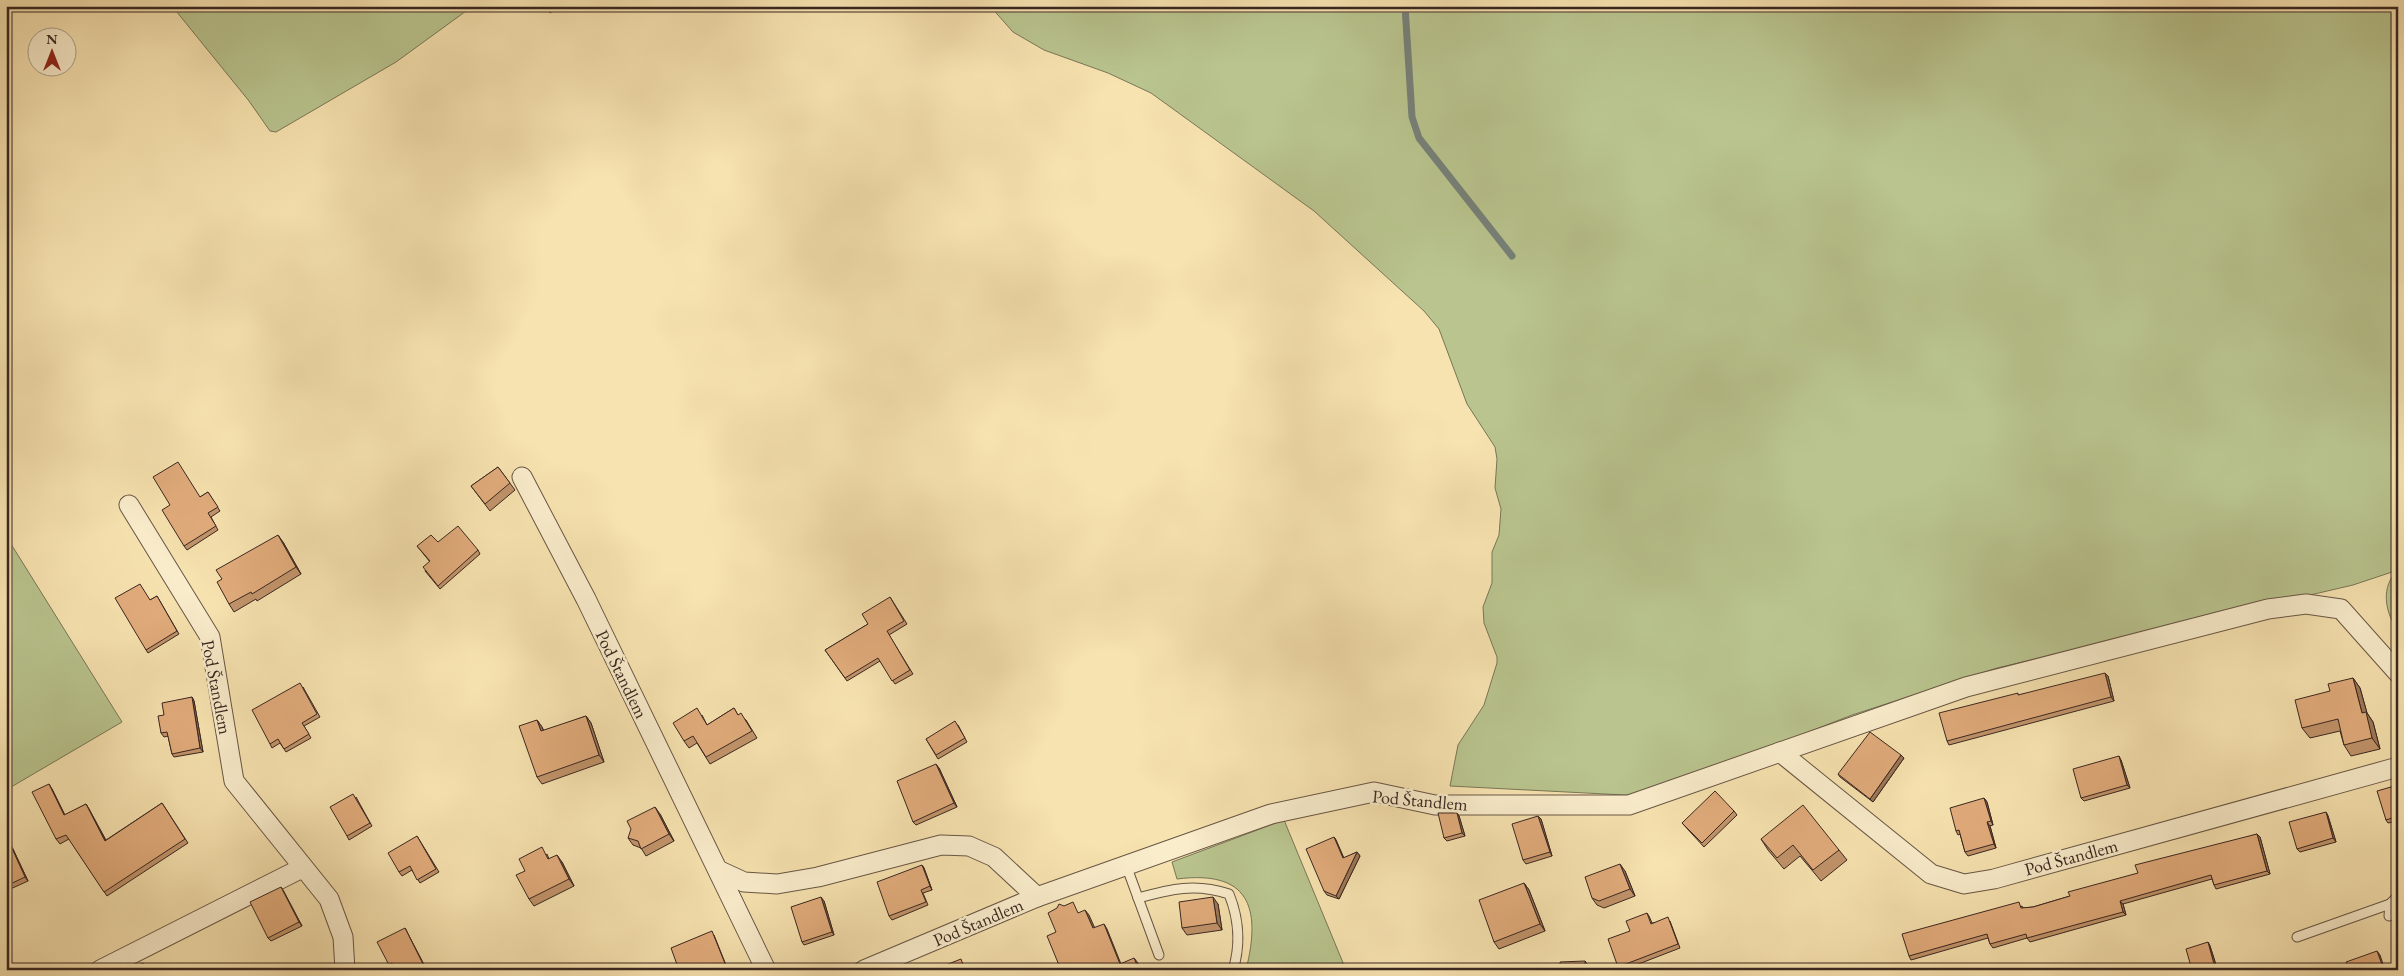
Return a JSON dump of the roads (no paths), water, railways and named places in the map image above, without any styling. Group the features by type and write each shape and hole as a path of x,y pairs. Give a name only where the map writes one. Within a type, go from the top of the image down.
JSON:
{"street":[{"name":"Pod Štandlem","path":"522,477 586,599 720,871 766,970"},
{"name":"Pod Štandlem","path":"129,505 210,637 234,781 302,868 329,899 343,937 345,970"},
{"name":"Pod Štandlem","path":"864,970 1037,897 1271,814 1374,792 1435,805 1629,805 1966,687 2268,608 2306,604 2341,608 2398,673"},
{"name":"Pod Štandlem","path":"1780,752 1931,874 1964,884 1994,879 2398,767"},
{"name":"Pod Štandlem","path":"720,871 744,882 777,884 818,877 941,845 969,846 994,857 1037,897"},
{"path":"100,970 302,868"}],"lane":[{"path":"1126,865 1159,955"},
{"path":"1138,898 1178,887 1213,888 1229,894 1238,915 1238,956 1233,970"},
{"path":"2297,937 2390,904 2398,896"},
{"path":"2389,916 2390,904"}],"waterway":[{"path":"1405,6 1412,117 1419,138 1512,256"}]}
